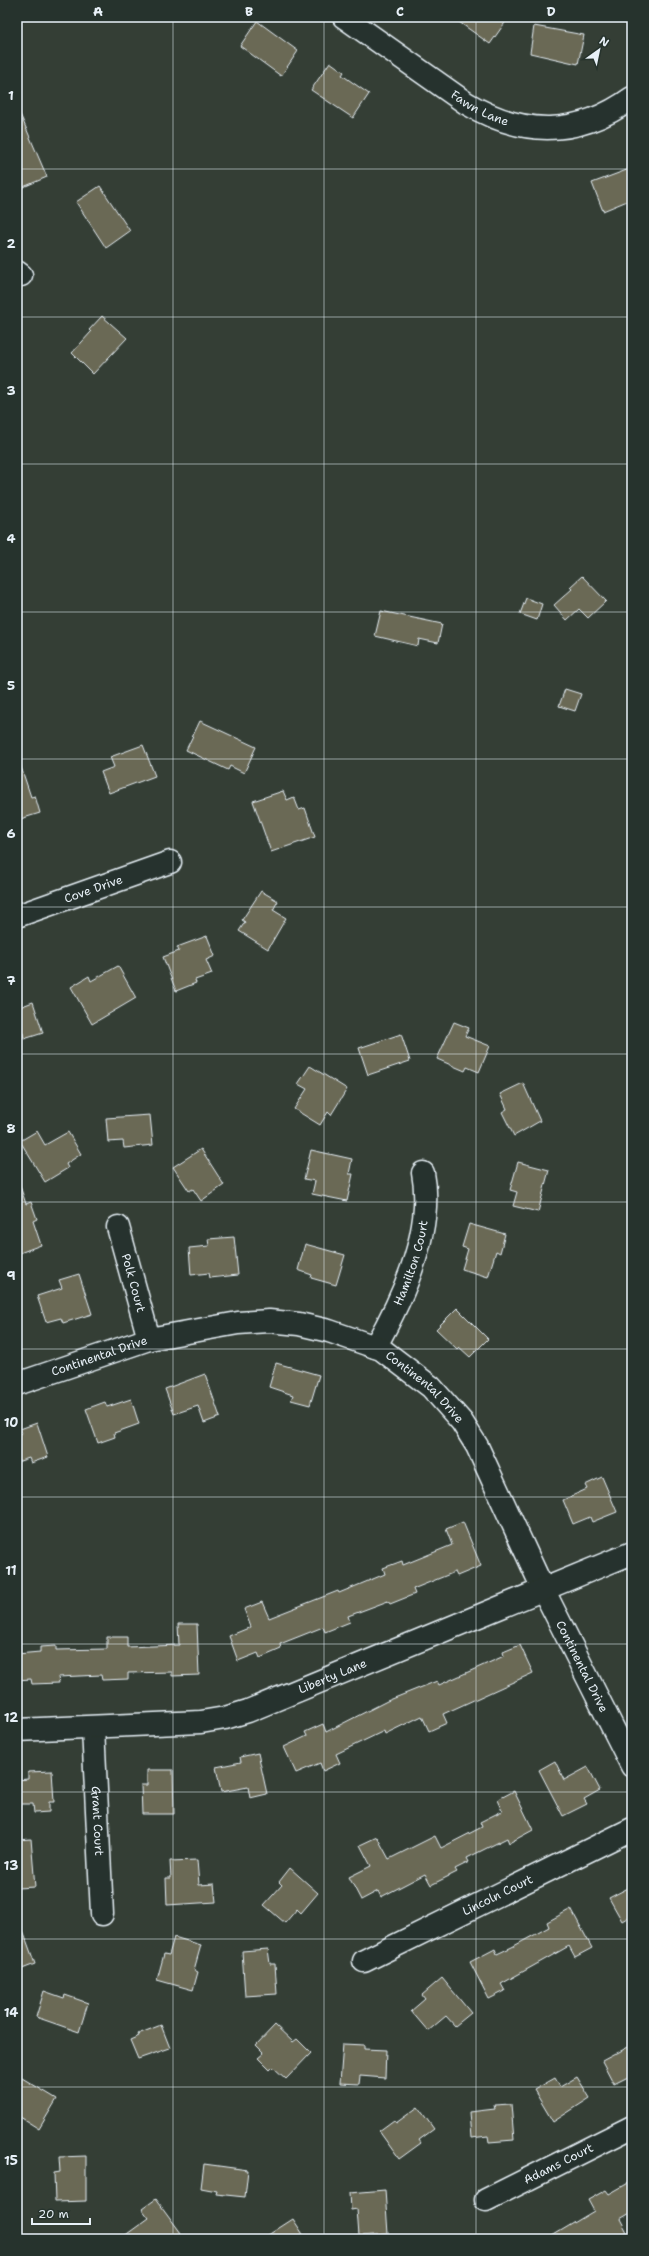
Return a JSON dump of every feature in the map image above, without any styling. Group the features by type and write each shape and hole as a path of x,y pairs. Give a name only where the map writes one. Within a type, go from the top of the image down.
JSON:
{"street":[{"name":"Fawn Lane","path":"344,17 466,103 482,113 510,124 539,129 564,128 591,121 617,109 632,98"},
{"name":"Cove Drive","path":"17,916 170,862"},
{"name":"Hamilton Court","path":"375,1347 403,1293 417,1247 426,1207 426,1190 423,1173"},
{"name":"Polk Court","path":"118,1227 149,1339"},
{"name":"Continental Drive","path":"17,1384 149,1339 238,1323 269,1321 299,1324 329,1331 375,1347 400,1362 431,1387 462,1422 477,1446 543,1589 632,1766"},
{"name":"Liberty Lane","path":"17,1730 93,1728 201,1722 225,1718 248,1711 632,1553"},
{"name":"Grant Court","path":"93,1728 102,1914"},
{"name":"Lincoln Court","path":"364,1962 632,1829"},
{"name":"Adams Court","path":"486,2200 632,2127"}],"building":[{"path":"452,17 509,17 490,44"},
{"path":"257,21 298,51 281,76 240,46"},
{"path":"534,26 584,35 578,64 530,53"},
{"path":"330,62 344,72 342,75 369,94 353,118 311,90"},
{"path":"17,107 47,177 21,188 17,179"},
{"path":"632,168 632,199 603,211 592,183"},
{"path":"100,186 130,231 106,248 76,202"},
{"path":"102,316 127,338 93,374 72,353 91,332 89,330"},
{"path":"582,576 606,601 588,618 579,609 567,620 554,605 572,589 570,587"},
{"path":"526,598 542,604 537,620 520,614"},
{"path":"381,611 442,624 438,643 419,639 418,646 375,636"},
{"path":"565,689 581,694 575,711 559,706"},
{"path":"200,721 256,747 244,773 230,766 228,770 186,750"},
{"path":"143,745 155,776 109,793 101,772 114,767 110,757"},
{"path":"17,764 20,764 31,797 35,796 40,813 17,820"},
{"path":"283,791 287,800 294,797 299,810 305,808 315,837 271,852 253,801"},
{"path":"261,891 278,901 273,910 286,918 268,949 239,931 245,922 242,920"},
{"path":"207,936 215,956 206,960 212,974 195,980 196,983 176,991 163,957 179,951 177,947"},
{"path":"118,966 136,998 92,1024 71,987 89,976 91,981"},
{"path":"33,1002 43,1033 24,1039 23,1033 17,1035 17,1008"},
{"path":"454,1022 469,1028 465,1036 490,1046 479,1072 467,1067 465,1071 437,1059"},
{"path":"401,1034 410,1061 368,1075 359,1048"},
{"path":"310,1066 347,1089 331,1115 328,1112 320,1125 294,1109 307,1089 298,1084"},
{"path":"523,1083 540,1121 514,1136 502,1112 507,1109 500,1094"},
{"path":"150,1115 153,1145 124,1148 123,1141 108,1142 106,1118"},
{"path":"37,1131 45,1145 68,1132 81,1154 66,1164 68,1168 45,1182 20,1141"},
{"path":"201,1149 224,1185 201,1201 193,1189 189,1191 173,1167"},
{"path":"311,1150 352,1159 349,1174 353,1174 347,1201 312,1194 315,1181 304,1179"},
{"path":"518,1162 549,1170 538,1212 513,1206 517,1192 510,1190"},
{"path":"17,1183 19,1183 26,1204 31,1202 37,1219 33,1221 41,1245 17,1254"},
{"path":"469,1224 505,1234 500,1253 496,1251 488,1277 462,1269 468,1249 462,1247"},
{"path":"234,1237 238,1275 210,1278 209,1273 191,1275 189,1248 209,1246 208,1239"},
{"path":"305,1244 345,1255 336,1285 311,1278 312,1275 298,1270"},
{"path":"79,1274 92,1314 63,1323 61,1318 46,1322 37,1296 62,1288 59,1280"},
{"path":"457,1308 488,1339 470,1357 459,1347 457,1349 436,1329"},
{"path":"276,1363 319,1375 310,1405 291,1400 293,1395 269,1387"},
{"path":"205,1374 220,1417 204,1423 198,1406 174,1414 165,1389"},
{"path":"131,1399 139,1424 114,1433 115,1437 98,1443 86,1409 105,1402 107,1407"},
{"path":"37,1423 48,1457 31,1463 29,1458 17,1462 17,1435 22,1433 20,1429"},
{"path":"602,1477 617,1512 592,1522 590,1517 573,1524 563,1500 587,1489 585,1485"},
{"path":"463,1522 481,1566 457,1576 455,1572 413,1589 415,1594 390,1604 388,1601 348,1616 350,1622 325,1632 323,1627 280,1644 281,1649 260,1658 258,1653 238,1661 229,1636 251,1627 244,1609 262,1602 269,1618 338,1591 339,1593 385,1574 383,1568 402,1561 403,1565 452,1545 446,1529"},
{"path":"178,1624 197,1624 199,1675 172,1676 172,1672 128,1673 128,1679 102,1680 101,1675 58,1677 59,1683 32,1684 31,1679 17,1680 17,1654 40,1652 40,1647 56,1646 56,1650 107,1649 107,1637 127,1637 127,1647 179,1645"},
{"path":"520,1645 533,1673 443,1714 447,1723 429,1731 422,1716 385,1734 384,1731 336,1754 340,1763 323,1771 320,1763 296,1773 284,1747 307,1736 305,1732 323,1724 326,1732 387,1701 437,1681 439,1685 504,1656 503,1652"},
{"path":"258,1753 267,1794 250,1798 248,1787 221,1792 216,1767 241,1762 240,1757"},
{"path":"555,1761 564,1780 588,1767 600,1790 584,1799 587,1804 563,1816 539,1770"},
{"path":"147,1770 173,1770 174,1814 142,1814 141,1785 147,1785"},
{"path":"52,1771 54,1802 49,1802 49,1812 34,1813 33,1804 17,1804 17,1780 28,1779 28,1772"},
{"path":"514,1791 533,1830 509,1843 507,1838 467,1858 469,1862 455,1869 457,1872 431,1885 425,1874 381,1897 378,1891 361,1900 349,1877 371,1866 360,1845 377,1837 389,1859 435,1836 441,1848 482,1827 480,1822 502,1811 497,1800"},
{"path":"31,1839 35,1887 17,1888 17,1840"},
{"path":"197,1860 199,1885 214,1884 216,1902 167,1905 166,1878 171,1878 170,1861"},
{"path":"290,1868 318,1893 301,1913 297,1909 285,1923 264,1905 282,1885 279,1882"},
{"path":"632,1886 632,1915 622,1921 609,1898"},
{"path":"571,1909 592,1948 575,1957 569,1946 501,1984 505,1991 489,1999 470,1962 495,1949 497,1954 512,1947 549,1927 547,1922"},
{"path":"19,1920 35,1964 17,1971 17,1921"},
{"path":"174,1937 201,1945 194,1970 198,1972 193,1990 157,1980 164,1954 169,1955"},
{"path":"268,1949 270,1964 275,1964 277,1994 245,1996 242,1951"},
{"path":"442,1978 471,2013 455,2026 446,2016 428,2031 411,2011 425,1999 422,1995"},
{"path":"44,1991 64,1998 65,1995 88,2003 79,2032 36,2017"},
{"path":"161,2025 170,2048 138,2059 130,2040 139,2036 138,2034"},
{"path":"275,2025 293,2042 297,2039 311,2053 286,2079 273,2067 270,2070 258,2058 264,2053 256,2045"},
{"path":"343,2044 364,2045 364,2049 386,2050 385,2078 360,2076 359,2084 340,2083"},
{"path":"632,2045 632,2075 614,2084 602,2061"},
{"path":"577,2077 590,2098 553,2122 534,2090 555,2078 560,2087"},
{"path":"22,2078 57,2099 39,2129 17,2115 17,2087"},
{"path":"511,2104 514,2140 489,2142 488,2136 471,2138 469,2112 495,2109 494,2105"},
{"path":"418,2107 434,2129 419,2140 421,2143 399,2159 379,2131 394,2120 396,2123"},
{"path":"86,2156 86,2201 55,2202 54,2173 60,2172 59,2157"},
{"path":"204,2164 248,2170 245,2197 216,2194 217,2191 201,2188"},
{"path":"632,2181 632,2212 620,2219 627,2232 615,2239 547,2239 594,2211 588,2200 606,2190 609,2194"},
{"path":"385,2190 388,2234 359,2236 357,2209 351,2210 350,2193"},
{"path":"156,2199 181,2233 173,2239 120,2239 149,2218 142,2209"},
{"path":"293,2219 306,2239 262,2239"}]}
